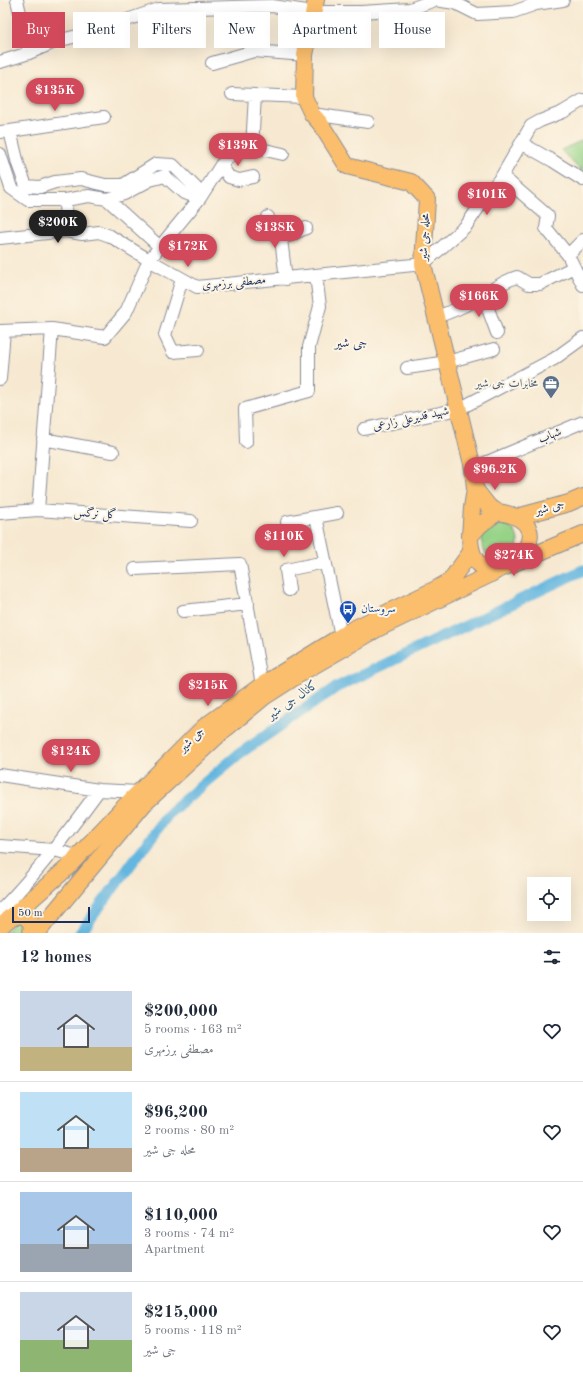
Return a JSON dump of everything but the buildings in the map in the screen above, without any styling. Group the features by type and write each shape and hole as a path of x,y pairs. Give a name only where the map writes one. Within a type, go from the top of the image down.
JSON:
{"main road":[{"name":"محله جی شیر","path":"315,6 305,55 304,97 312,114 320,123 348,166 411,182 427,199 423,264 473,468 475,489 472,508 471,544"},
{"path":"475,489 489,506 498,512 517,517 528,527 530,537 518,560"},
{"name":"جی شیر","path":"517,517 569,503 583,497"},
{"path":"498,512 480,525 471,544 481,567 492,570 498,570 518,560 583,534"},
{"name":"جی شیر","path":"3,918 67,868 139,792 204,727 262,685 351,630 436,589 450,580 471,544"},
{"name":"جی شیر","path":"37,933 144,804 224,730 264,697 306,670 377,629 489,576 498,570"},
{"path":"3,918 24,915 32,924 31,933"}],"street":[{"path":"17,0 29,53"},
{"path":"0,62 29,53 57,41 89,33 159,8 315,6 361,12 410,9 435,0 455,3 477,14 513,12 536,4 564,0"},
{"path":"212,62 254,51 305,55"},
{"path":"232,94 304,97"},
{"path":"252,148 256,95"},
{"path":"423,264 466,226 502,176 531,126 563,112 583,100"},
{"path":"312,114 368,122"},
{"path":"104,117 5,132 26,186 40,187 55,182 81,179 105,185 123,185 156,164 173,165 196,188 200,198"},
{"path":"521,144 553,161 583,180"},
{"path":"0,379 2,331 52,329 105,337 126,312 149,260 200,198 221,165 238,148 261,149 283,154"},
{"path":"0,154 11,188 28,200 65,200 88,196 107,199 124,194 150,180 165,176 184,193 200,198"},
{"path":"221,165 229,177 239,180 253,177"},
{"path":"502,176 548,216 546,228 568,254 583,285"},
{"path":"107,199 160,247"},
{"path":"65,200 66,231"},
{"path":"268,217 269,229 281,239 286,279"},
{"path":"281,239 306,228"},
{"name":"مصطفی برزمهری","path":"0,238 66,231 82,234 99,232 110,236 197,287 423,264"},
{"path":"568,254 583,240"},
{"path":"436,317 454,311 517,277 529,284 540,284 574,267"},
{"path":"246,442 245,409 309,391 309,347 320,306 316,276"},
{"path":"182,279 164,335 174,352 198,350"},
{"path":"483,295 497,333"},
{"path":"38,510 52,329"},
{"name":"شهید قدیرعلی زارعی","path":"364,429 459,409 554,359 583,338"},
{"path":"407,368 447,362 494,349"},
{"name":"شهاب","path":"473,468 583,422"},
{"path":"43,439 113,452"},
{"name":"گل نرگس","path":"0,513 38,510 191,520"},
{"path":"287,522 337,513"},
{"path":"316,517 341,636"},
{"path":"289,590 286,570 325,562"},
{"path":"135,569 240,564 262,685"},
{"path":"183,611 248,604"},
{"path":"0,775 99,790 139,792"},
{"path":"3,918 22,888 54,850 99,790"},
{"path":"0,846 54,850 77,856"}],"green space":[{"path":"583,140 583,171 579,169 561,150"},
{"path":"504,524 513,529 517,535 517,549 513,555 504,560 496,560 487,555 483,549 482,538 487,529 493,525"},
{"path":"19,922 24,925 27,933 5,933 12,923"}],"waterway":[{"name":"کانال جی شیر","path":"80,933 170,812 239,754 337,687 583,570"}],"place":[{"name":"مخابرات جی شیر","path":"551,399"},
{"name":"سروستان","path":"348,624"}],"district":[{"name":"جی شیر","path":"351,343"}]}
